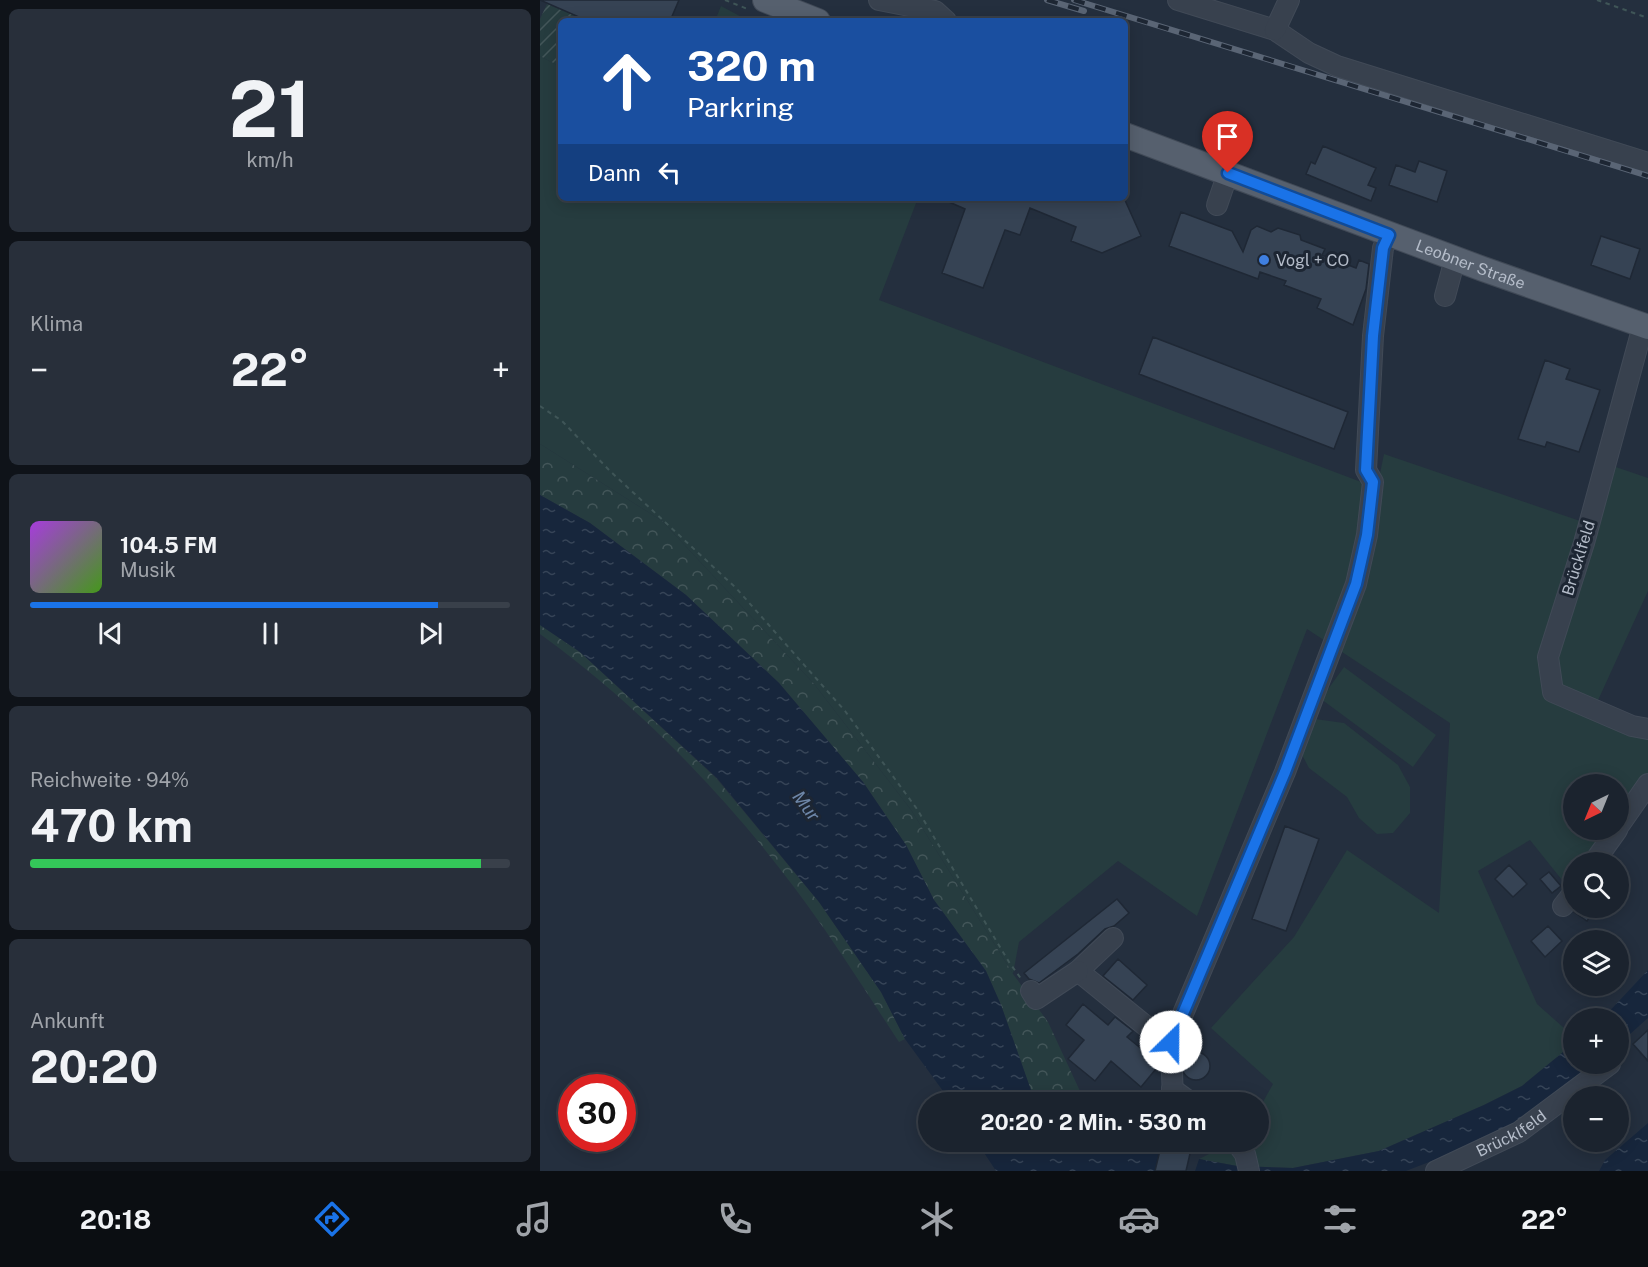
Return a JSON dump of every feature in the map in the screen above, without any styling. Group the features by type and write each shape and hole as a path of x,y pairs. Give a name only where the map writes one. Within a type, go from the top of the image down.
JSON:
{"main road":[{"path":"765,0 810,18"},
{"name":"Leobner Straße","path":"1128,136 1389,235 1646,326"}],"street":[{"path":"879,0 935,11 943,18"},
{"path":"1178,0 1275,30 1309,53 1337,66 1648,163"},
{"path":"1275,30 1289,0"},
{"path":"1217,205 1228,173"},
{"path":"1173,1092 1171,1042 1173,1036 1285,772 1356,584 1367,535 1373,482 1366,470 1373,336 1383,248 1389,235"},
{"path":"1445,296 1455,259"},
{"name":"Brücklfeld","path":"1646,326 1584,543 1548,657 1553,692 1632,726 1648,729"},
{"path":"1629,812 1648,784"},
{"path":"1031,991 1036,999 1078,971 1113,938"},
{"path":"1078,971 1147,1027 1173,1036"},
{"name":"Brücklfeld","path":"1436,1171 1519,1132 1597,1074"}],"path":[{"path":"1597,0 1648,18"},
{"path":"540,405 562,421 610,471 736,588 845,711 917,809 1009,962 1031,991"}],"green space":[{"path":"547,4 581,18 558,18 558,65 540,56 540,19"},
{"path":"721,6 743,18 716,18"},
{"path":"540,56 558,65 558,201 917,201 879,300 1377,488 1384,454 1586,523 1607,464 1648,478 1648,591 1594,709 1648,729 1648,784 1629,812 1629,774 1563,774 1563,840 1610,840 1601,852 1563,852 1563,881 1530,840 1478,871 1537,1004 1563,1027 1563,1052 1522,1086 1379,1151 1293,1168 1237,1166 1199,1159 1209,1154 1208,1152 1269,1152 1269,1092 1273,1084 1211,1028 1294,937 1347,850 1439,913 1450,723 1307,629 1197,916 1118,861 1019,942 1013,974 911,810 814,684 662,521 540,444"},
{"path":"540,444 662,521 814,684 911,810 1013,974 1048,1022 1080,1092 1031,1092 1001,1005 986,971 934,900 906,845 863,782 779,683 686,595 590,523 540,495"},
{"path":"540,625 580,652 716,778 819,902 881,992 905,1039 899,1042 805,902 748,829 649,724 577,662 540,634"},
{"path":"1344,667 1436,735 1413,767 1321,699"},
{"path":"1315,719 1344,723 1398,765 1410,787 1410,813 1393,833 1377,834 1359,818 1347,797 1309,768 1301,753"}],"water":[{"name":"Mur","path":"540,495 590,523 686,595 779,683 863,782 906,845 934,900 986,971 1001,1005 1032,1092 944,1092 905,1039 881,992 819,902 717,778 580,652 540,625"},
{"path":"1648,970 1648,1018 1629,1035 1629,1008 1612,1008 1624,996 1629,996 1629,990"},
{"path":"1563,1052 1563,1074 1581,1074 1511,1125 1455,1152 1406,1171 1195,1171 1199,1159 1237,1166 1293,1168 1379,1151 1522,1086"},
{"path":"1648,1123 1648,1171 1599,1171 1605,1160 1614,1152 1629,1152 1629,1139"},
{"path":"984,1152 1160,1152 1155,1171 996,1171"}],"building":[{"path":"540,0 679,0 671,18 581,18"},
{"path":"1323,146 1376,168 1368,185 1376,188 1371,201 1306,174 1311,162 1315,164"},
{"path":"1419,161 1447,171 1437,202 1389,185 1396,165 1415,172"},
{"path":"947,201 1125,201 1141,236 1102,253 1071,241 1076,227 1030,208 1020,235 1005,230 983,288 942,273 965,209"},
{"name":"Vogl + CO","path":"1181,212 1232,231 1243,252 1251,230 1257,226 1271,232 1278,228 1300,235 1301,240 1325,249 1322,255 1356,268 1359,260 1369,264 1366,289 1353,325 1317,308 1321,299 1284,285 1286,281 1260,272 1258,279 1169,246"},
{"path":"1601,236 1640,249 1630,279 1591,265"},
{"path":"1153,337 1348,412 1334,449 1139,374"},
{"path":"1545,360 1570,369 1566,379 1600,390 1579,452 1547,442 1545,447 1518,439"},
{"path":"1285,826 1319,839 1286,931 1252,919"},
{"path":"1509,865 1527,884 1513,897 1495,879"},
{"path":"1549,872 1561,886 1552,893 1540,879"},
{"path":"1117,899 1129,913 1114,926 1105,929 1078,954 1039,983 1029,979 1024,973"},
{"path":"1548,926 1562,941 1545,957 1531,941"},
{"path":"1118,959 1147,985 1133,1000 1103,976"},
{"path":"1083,1004 1108,1025 1115,1017 1133,1031 1127,1037 1160,1064 1141,1087 1111,1061 1095,1081 1068,1059 1084,1040 1066,1025"},
{"path":"1648,1030 1648,1061 1633,1044"},
{"path":"1196,1052 1206,1056 1210,1066 1206,1076 1196,1080 1186,1076 1182,1066 1186,1056"},
{"path":"1160,1152 1190,1152 1186,1171 1155,1171"}],"railway":[{"path":"1047,0 1084,11"},
{"path":"1074,0 1648,176"}],"place":[{"name":"Vogl + CO","path":"1264,260"}],"route":[{"path":"1171,1042 1285,772 1356,584 1367,535 1373,482 1366,470 1373,336 1383,248 1389,235 1228,173"}]}
